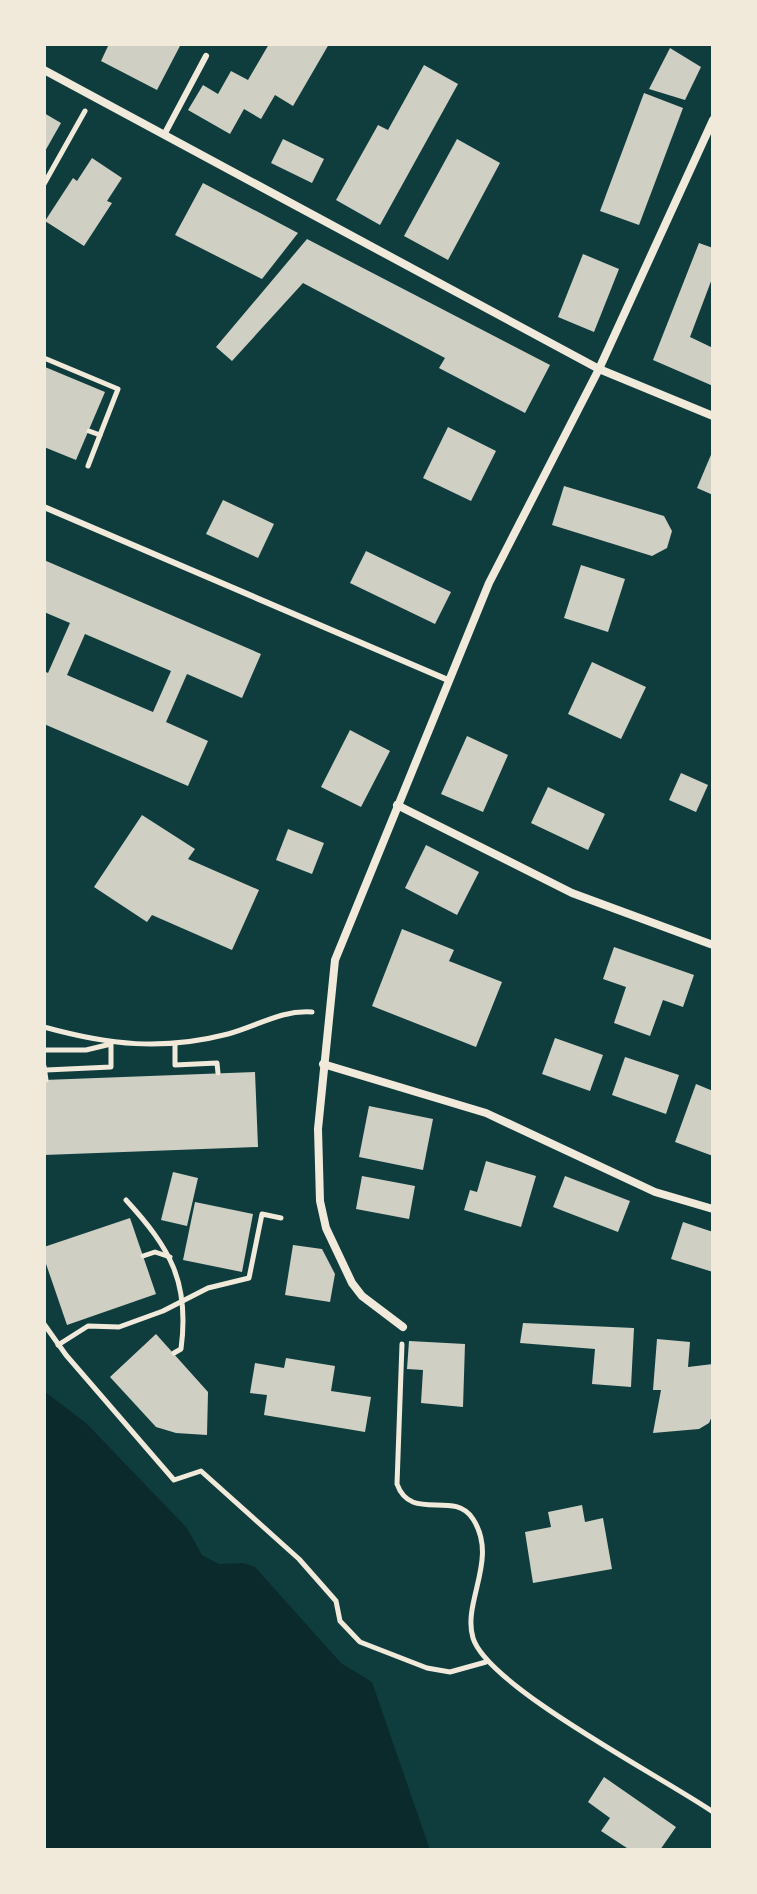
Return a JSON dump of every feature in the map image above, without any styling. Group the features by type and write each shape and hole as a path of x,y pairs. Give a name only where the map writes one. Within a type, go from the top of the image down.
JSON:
{"street":[{"path":"44,70 599,369 713,416"},
{"path":"403,1327 352,1283 326,1228 317,1175 323,1064 335,960 489,583 599,369 713,120"},
{"path":"397,805 572,893 713,945"},
{"path":"323,1064 486,1113 655,1192 713,1209"}],"lane":[{"path":"164,135 206,56"},
{"path":"44,507 448,680"}],"path":[{"path":"44,184 86,110"},
{"path":"44,358 118,389 88,466"},
{"path":"89,431 100,435"},
{"path":"44,1050 86,1050 111,1044 175,1044 235,1032 294,1011 328,1013"},
{"path":"44,1027 111,1044"},
{"path":"46,1080 45,1068 111,1067 111,1044"},
{"path":"175,1044 175,1065 217,1063 218,1073"},
{"path":"126,1200 153,1229 170,1257 183,1301 181,1349 174,1353"},
{"path":"58,1345 88,1326 119,1327 208,1288 249,1278 262,1214 281,1218"},
{"path":"247,1243 256,1245"},
{"path":"143,1256 155,1252 170,1257"},
{"path":"44,1324 58,1345 174,1480 201,1471 299,1559 336,1601 340,1621 360,1642 427,1668 450,1672 486,1662"},
{"path":"403,1327 397,1484 400,1494 413,1505 456,1507 466,1512 475,1523 484,1568 471,1630 478,1652 534,1700 713,1812"}],"water":[{"path":"44,1391 86,1423 187,1528 202,1555 219,1564 243,1563 255,1567 341,1663 372,1682 430,1850 44,1850"}],"building":[{"path":"109,44 181,44 157,90 101,61"},
{"path":"269,44 329,44 293,106 275,95 261,119 244,109 230,134 188,110 203,85 218,94 231,71 248,80"},
{"path":"670,48 701,67 685,100 649,89"},
{"path":"424,65 458,84 380,225 336,200 378,125 388,130"},
{"path":"644,93 683,108 639,225 600,211"},
{"path":"44,113 61,123 44,153"},
{"path":"283,139 324,159 312,183 271,163"},
{"path":"457,139 500,163 448,260 404,236"},
{"path":"92,158 122,178 107,201 112,203 84,246 45,221 73,178 77,181"},
{"path":"203,183 298,233 262,279 175,235"},
{"path":"307,239 550,365 525,413 439,368 445,358 303,283 232,361 216,347"},
{"path":"699,243 713,248 713,276 690,337 713,348 713,386 653,360"},
{"path":"583,254 619,269 594,332 558,317"},
{"path":"45,367 105,392 76,460 44,447"},
{"path":"448,427 496,451 471,501 423,478"},
{"path":"713,450 713,495 697,488"},
{"path":"564,486 664,516 672,531 667,548 652,556 552,525"},
{"path":"223,500 274,524 258,558 206,534"},
{"path":"366,551 451,592 435,624 350,583"},
{"path":"44,560 261,654 242,698 187,674 166,722 208,741 188,786 44,724 44,671 48,673 70,623 44,612","holes":["85,634 171,671 153,712 67,675"]},
{"path":"581,565 625,579 608,632 564,618"},
{"path":"592,662 646,687 621,739 568,714"},
{"path":"350,730 390,751 361,807 321,787"},
{"path":"467,736 508,755 483,812 441,794"},
{"path":"681,773 708,785 696,812 669,800"},
{"path":"548,787 605,814 588,850 531,823"},
{"path":"142,815 195,849 188,859 259,890 232,950 152,915 147,922 94,887"},
{"path":"288,829 324,843 312,874 276,860"},
{"path":"426,845 479,872 457,915 405,888"},
{"path":"402,929 454,950 449,961 502,982 476,1047 372,1006"},
{"path":"614,947 694,975 683,1007 663,1000 650,1036 614,1023 626,987 603,979"},
{"path":"555,1038 603,1055 590,1091 542,1074"},
{"path":"625,1057 679,1075 666,1114 612,1095"},
{"path":"255,1072 258,1147 44,1155 44,1080"},
{"path":"696,1084 713,1091 713,1156 675,1142"},
{"path":"369,1106 433,1119 423,1170 359,1157"},
{"path":"486,1161 536,1176 521,1227 464,1210 470,1190 477,1192"},
{"path":"173,1172 198,1178 187,1226 161,1220"},
{"path":"362,1176 415,1186 409,1219 356,1209"},
{"path":"565,1176 630,1201 618,1232 553,1207"},
{"path":"195,1202 253,1214 242,1272 183,1260"},
{"path":"130,1218 156,1294 67,1325 44,1258 44,1247"},
{"path":"683,1222 713,1232 713,1272 671,1259"},
{"path":"293,1245 322,1249 335,1274 330,1302 285,1295"},
{"path":"523,1323 634,1328 631,1387 592,1384 595,1349 520,1343"},
{"path":"156,1334 208,1392 207,1435 176,1433 156,1427 110,1377"},
{"path":"657,1339 690,1342 688,1367 713,1364 713,1414 709,1423 699,1429 653,1433 661,1390 653,1390"},
{"path":"409,1341 465,1344 463,1407 421,1403 423,1370 407,1369"},
{"path":"286,1358 335,1366 331,1391 371,1397 365,1432 264,1415 267,1395 250,1393 255,1363 284,1368"},
{"path":"582,1505 585,1522 603,1518 612,1569 533,1583 525,1532 551,1527 548,1512"},
{"path":"604,1777 676,1827 660,1850 630,1850 601,1831 610,1818 588,1802"}]}
